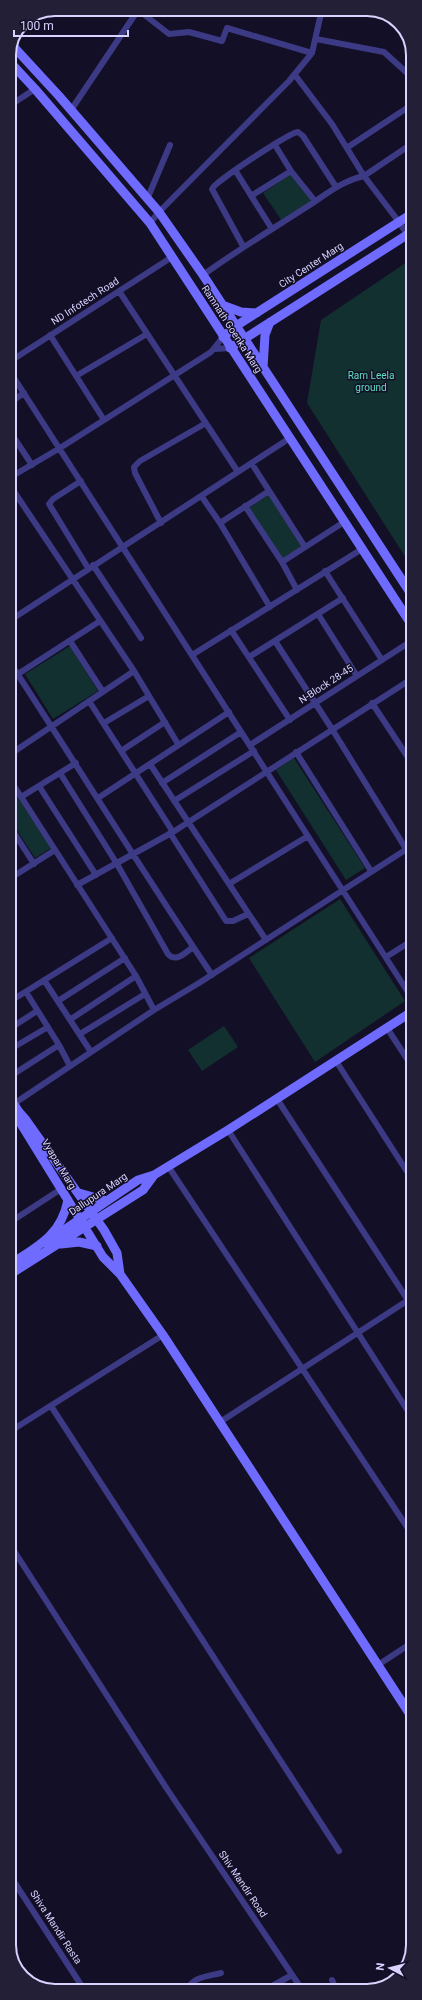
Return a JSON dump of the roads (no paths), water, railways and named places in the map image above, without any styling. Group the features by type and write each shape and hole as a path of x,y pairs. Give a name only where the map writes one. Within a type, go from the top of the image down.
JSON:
{"street":[{"path":"71,110 134,16"},
{"path":"146,16 169,34 189,32 222,41 227,28 312,52"},
{"path":"150,223 158,212 294,75 312,52 321,16"},
{"path":"316,39 384,52 406,72"},
{"name":"Ramnath Goenka Marg","path":"17,50 148,197 203,275 406,586"},
{"name":"Ramnath Goenka Marg","path":"16,69 150,223 406,616"},
{"path":"294,75 348,147 364,176 399,222 406,228"},
{"path":"16,101 35,89"},
{"path":"348,147 406,109"},
{"path":"243,246 212,189 216,183 235,170 295,132 300,133 336,187"},
{"path":"148,197 170,145"},
{"path":"275,145 291,171 315,201"},
{"path":"203,275 243,246 336,187 347,181 364,176 406,148"},
{"path":"235,170 272,229"},
{"path":"251,196 291,171"},
{"name":"City Center Marg","path":"223,337 236,326 406,218"},
{"path":"215,349 230,348 406,235"},
{"name":"ND Infotech Road","path":"16,358 172,257"},
{"path":"119,291 238,472"},
{"path":"222,305 241,312 257,313"},
{"path":"263,368 265,335 270,322"},
{"path":"76,376 147,334"},
{"path":"50,336 104,420"},
{"path":"16,474 60,448 215,349 223,337"},
{"path":"16,381 406,989"},
{"path":"16,398 24,393"},
{"path":"161,523 135,473 134,467 140,461 206,424"},
{"path":"16,616 122,546 202,497 290,438"},
{"path":"16,440 32,464"},
{"path":"252,464 305,548"},
{"path":"81,481 53,499 49,504 141,638"},
{"path":"220,523 269,491"},
{"path":"16,495 134,671 178,744"},
{"path":"202,497 220,523 270,607"},
{"path":"245,506 282,562 297,590"},
{"path":"282,562 344,522"},
{"path":"192,655 362,549"},
{"path":"325,572 382,660"},
{"path":"249,657 343,598"},
{"path":"318,614 357,676"},
{"path":"18,674 100,621"},
{"path":"232,630 290,720"},
{"path":"70,641 103,692"},
{"path":"16,1099 70,1066 154,1010 212,975 406,849 332,729 275,641"},
{"name":"N-Block 28-45","path":"174,801 315,703 406,645"},
{"path":"16,671 98,798 131,854 212,975"},
{"path":"16,750 134,671"},
{"path":"77,885 172,832 406,682"},
{"path":"104,723 149,696"},
{"path":"89,701 136,773 223,918 229,922 248,914"},
{"path":"372,703 406,754"},
{"path":"98,798 178,744 229,712"},
{"path":"121,751 165,722"},
{"path":"162,783 241,732"},
{"path":"296,752 371,871"},
{"path":"21,797 76,763"},
{"path":"150,764 266,940"},
{"path":"60,773 117,864 171,958 176,958 193,947"},
{"path":"39,786 96,875"},
{"path":"16,789 136,976 154,1010"},
{"path":"16,836 34,864"},
{"path":"229,884 308,836"},
{"path":"16,875 55,850"},
{"path":"16,998 112,938"},
{"path":"386,957 406,944"},
{"path":"58,1001 124,958"},
{"path":"71,1019 136,976"},
{"path":"44,980 71,1019 91,1052"},
{"path":"26,992 59,1045 70,1066"},
{"path":"80,1034 145,994"},
{"path":"16,1024 37,1011"},
{"path":"154,1175 228,1130 406,1015"},
{"path":"16,1046 48,1027"},
{"path":"386,1028 406,1058"},
{"path":"16,1073 59,1045"},
{"path":"336,1060 406,1170"},
{"path":"277,1098 406,1293"},
{"name":"Vyapar Marg","path":"16,1108 79,1193 104,1230 117,1253 120,1274"},
{"name":"Vyapar Marg","path":"19,1112 21,1124 83,1222 106,1262 120,1274 164,1335 406,1708"},
{"path":"228,1130 406,1408"},
{"path":"168,1166 406,1525"},
{"name":"Dallupura Marg","path":"83,1222 91,1211 138,1180 154,1175"},
{"name":"Dallupura Marg","path":"16,1261 83,1222 97,1219 143,1190 154,1175"},
{"path":"16,1219 61,1189"},
{"path":"79,1193 107,1201"},
{"path":"45,1243 61,1221 68,1200"},
{"path":"104,1230 113,1209"},
{"path":"16,1271 57,1245 83,1222"},
{"path":"57,1245 79,1242 97,1246"},
{"path":"220,1422 406,1302"},
{"path":"16,1428 164,1335"},
{"path":"51,1406 339,1851"},
{"name":"Shiv Mandir Road","path":"16,1554 167,1789 298,1984"},
{"path":"378,1665 406,1647"},
{"name":"Shiva Mandir Rasta","path":"16,1885 80,1984"},
{"path":"190,1984 193,1981 221,1972"},
{"path":"275,1984 292,1974"},
{"path":"332,1980 334,1984"}],"park label":[{"name":"Ram Leela ground","path":"371,380"}]}
